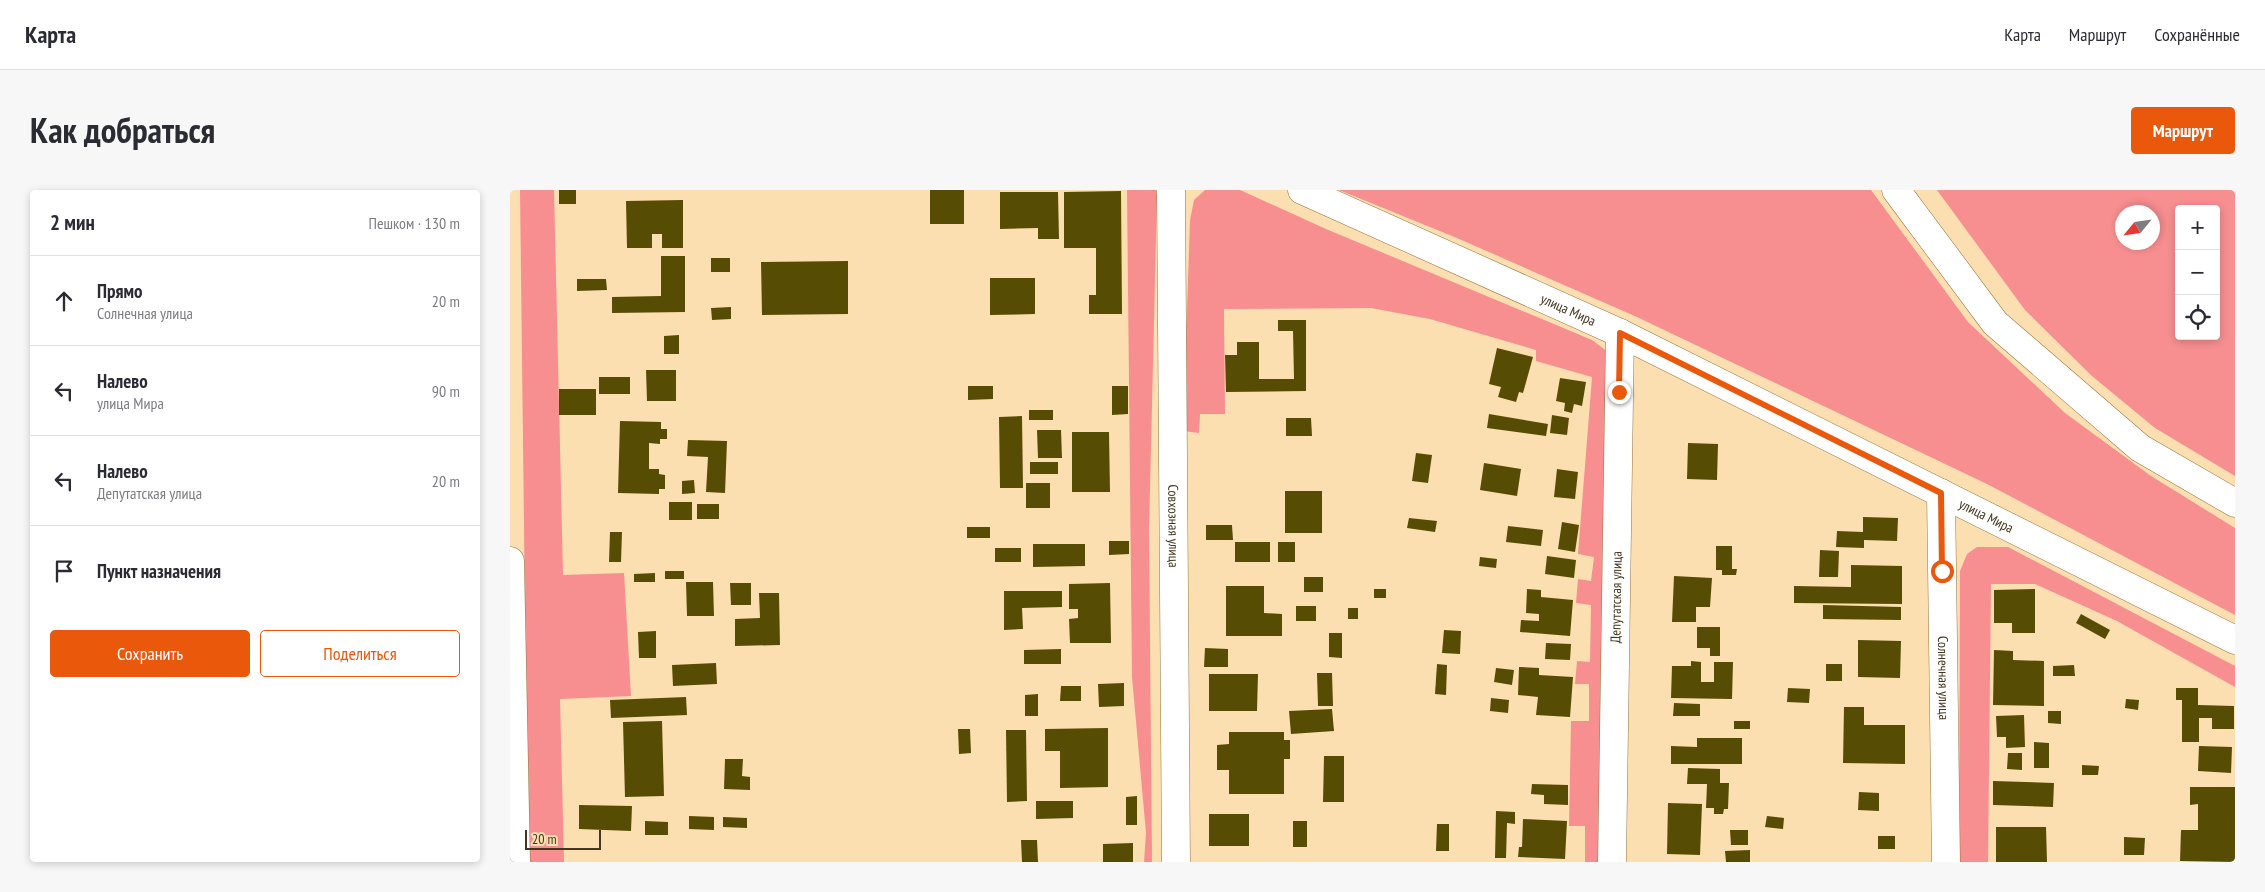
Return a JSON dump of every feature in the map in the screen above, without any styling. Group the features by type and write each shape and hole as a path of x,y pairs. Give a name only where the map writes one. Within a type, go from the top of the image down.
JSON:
{"street":[{"name":"Совхозная улица","path":"1171,190 1176,862"},
{"name":"улица Мира","path":"1302,190 1620,333 2235,640"},
{"path":"1896,190 1995,323 2140,448 2235,503"},
{"name":"Депутатская улица","path":"1612,862 1620,333"},
{"name":"Солнечная улица","path":"1941,493 1946,862"},
{"path":"510,561 516,862"}],"shaded area":[{"path":"520,190 554,190 563,575 624,573 631,696 560,699 564,862 528,862"},
{"path":"1127,190 1156,190 1157,196 1149,530 1152,862 1144,862 1146,833 1132,677"},
{"path":"1205,190 1240,190 1326,229 1592,340 1612,355 1603,862 1585,862 1585,826 1569,826 1571,721 1589,721 1589,684 1575,684 1577,661 1590,662 1591,605 1576,603 1578,579 1591,581 1594,557 1578,554 1592,377 1536,361 1536,350 1430,319 1371,308 1224,309 1225,414 1200,414 1199,433 1183,431 1190,220 1194,200"},
{"path":"1339,190 1871,190 1968,322 2065,413 2151,476 2235,528 2235,615 1987,484 1637,317 1457,238"},
{"path":"1937,190 2235,190 2235,476 2155,428 2092,376 2025,310"},
{"path":"1977,547 2008,547 2235,666 2235,687 2117,621 2035,584 1991,584 1988,862 1959,862 1960,571 1967,554"}],"building":[{"path":"559,190 576,190 576,204 559,204"},
{"path":"930,190 964,190 964,224 930,224"},
{"path":"1121,191 1122,314 1089,314 1089,295 1096,295 1096,248 1064,248 1064,192"},
{"path":"1000,192 1058,192 1059,239 1038,239 1038,228 1000,229"},
{"path":"683,200 683,248 662,248 662,234 652,234 652,248 627,248 626,201"},
{"path":"661,256 685,256 685,312 612,313 612,297 661,296"},
{"path":"711,258 730,258 730,272 711,272"},
{"path":"848,261 848,314 762,315 761,262"},
{"path":"990,278 1035,278 1035,314 990,315"},
{"path":"577,279 606,279 607,290 577,291"},
{"path":"731,307 731,319 712,320 711,308"},
{"path":"1278,320 1306,320 1306,391 1226,392 1225,355 1237,355 1237,342 1259,342 1259,379 1294,379 1293,331 1278,331"},
{"path":"679,335 679,354 664,354 664,336"},
{"path":"1497,348 1533,357 1523,393 1519,392 1516,402 1498,397 1501,387 1489,384"},
{"path":"646,370 676,370 676,401 647,401"},
{"path":"599,377 630,377 630,394 599,394"},
{"path":"1560,378 1586,382 1582,406 1574,404 1572,413 1564,411 1565,403 1556,401"},
{"path":"968,386 993,386 993,399 968,400"},
{"path":"1112,386 1128,386 1128,414 1112,415"},
{"path":"559,389 596,389 596,415 559,415"},
{"path":"1029,410 1053,410 1053,420 1029,420"},
{"path":"1489,414 1548,424 1546,436 1487,428"},
{"path":"1552,415 1569,418 1567,435 1550,433"},
{"path":"1022,416 1023,488 1000,488 999,417"},
{"path":"1286,418 1311,418 1312,436 1286,436"},
{"path":"620,421 661,422 661,429 667,429 667,439 660,439 660,444 649,443 649,469 659,469 659,474 665,475 665,489 659,489 659,494 618,493"},
{"path":"1037,430 1061,430 1062,458 1038,458"},
{"path":"1072,432 1109,432 1110,492 1072,492"},
{"path":"688,440 727,441 725,493 706,492 708,457 687,456"},
{"path":"1688,443 1718,444 1717,480 1687,479"},
{"path":"1416,453 1432,455 1428,483 1412,481"},
{"path":"1030,462 1058,462 1058,474 1030,474"},
{"path":"1484,463 1521,469 1517,496 1480,490"},
{"path":"1557,469 1578,472 1575,499 1554,497"},
{"path":"694,480 695,493 682,494 682,481"},
{"path":"1026,483 1050,483 1050,508 1026,508"},
{"path":"1285,491 1322,491 1322,533 1285,533"},
{"path":"669,502 692,502 692,520 669,520"},
{"path":"697,504 719,504 719,519 697,519"},
{"path":"1863,517 1898,518 1897,541 1864,540 1864,548 1836,547 1837,531 1863,532"},
{"path":"1409,518 1437,521 1435,532 1407,528"},
{"path":"1562,522 1579,525 1575,552 1558,549"},
{"path":"1206,525 1232,525 1233,540 1206,540"},
{"path":"1508,526 1543,530 1541,546 1506,542"},
{"path":"967,527 990,527 990,538 967,538"},
{"path":"610,532 622,532 621,562 609,562"},
{"path":"1109,541 1129,541 1129,554 1109,555"},
{"path":"1235,542 1270,542 1270,562 1235,562"},
{"path":"1278,542 1295,542 1295,562 1278,562"},
{"path":"1033,544 1085,544 1085,566 1033,567"},
{"path":"1716,546 1732,546 1732,569 1737,569 1736,575 1722,575 1722,570 1716,570"},
{"path":"995,548 1021,548 1021,562 995,562"},
{"path":"1820,550 1839,551 1838,577 1819,577"},
{"path":"1547,556 1576,560 1574,578 1545,574"},
{"path":"1480,557 1497,559 1496,568 1479,566"},
{"path":"1851,565 1902,566 1902,604 1794,603 1794,586 1851,587"},
{"path":"665,571 684,571 684,579 665,579"},
{"path":"655,573 655,582 634,582 634,574"},
{"path":"1674,576 1712,578 1710,607 1696,607 1696,622 1672,622"},
{"path":"1304,577 1323,577 1323,592 1304,592"},
{"path":"686,582 713,582 714,616 687,616"},
{"path":"730,583 751,583 751,605 731,605"},
{"path":"1110,583 1111,643 1070,643 1069,619 1078,618 1078,609 1069,609 1069,584"},
{"path":"1226,586 1264,586 1264,613 1282,614 1282,636 1226,636"},
{"path":"1374,589 1386,589 1386,598 1374,598"},
{"path":"1527,589 1541,590 1541,597 1573,600 1570,636 1520,632 1521,620 1539,621 1539,614 1526,613"},
{"path":"2035,589 2035,633 2012,633 2012,623 1994,623 1994,590"},
{"path":"1004,591 1062,591 1062,607 1022,608 1023,629 1004,630"},
{"path":"759,593 779,593 780,645 735,646 735,619 760,618"},
{"path":"1823,605 1901,607 1901,620 1823,619"},
{"path":"1296,606 1316,606 1316,621 1296,621"},
{"path":"1348,608 1358,608 1358,619 1348,619"},
{"path":"2081,614 2110,630 2105,639 2076,623"},
{"path":"1697,627 1720,627 1720,656 1710,656 1710,648 1697,648"},
{"path":"1444,630 1461,631 1460,654 1442,653"},
{"path":"656,631 656,658 639,658 638,632"},
{"path":"1329,633 1342,633 1342,658 1329,657"},
{"path":"1858,640 1901,641 1900,678 1858,677"},
{"path":"1546,643 1571,644 1570,660 1545,659"},
{"path":"1205,648 1228,649 1228,667 1204,667"},
{"path":"1061,649 1061,664 1024,664 1024,650"},
{"path":"1994,650 2013,651 2013,660 2044,661 2044,706 1993,705"},
{"path":"1691,661 1701,662 1701,682 1714,682 1714,662 1733,662 1732,699 1671,698 1672,666 1691,666"},
{"path":"716,663 717,684 673,686 672,665"},
{"path":"1437,664 1447,665 1446,695 1435,694"},
{"path":"1826,664 1842,664 1842,681 1826,681"},
{"path":"2074,665 2075,676 2053,676 2053,666"},
{"path":"1519,667 1539,668 1539,675 1573,677 1570,717 1536,715 1538,697 1518,695"},
{"path":"1496,668 1514,670 1512,685 1494,682"},
{"path":"1317,673 1332,673 1333,706 1318,706"},
{"path":"1209,674 1258,674 1257,711 1209,711"},
{"path":"1124,683 1124,706 1099,707 1098,684"},
{"path":"1061,686 1081,686 1081,701 1060,701"},
{"path":"1788,688 1810,689 1809,703 1787,702"},
{"path":"2176,688 2198,688 2198,705 2234,706 2234,729 2212,729 2212,718 2199,718 2199,742 2182,742 2182,700 2176,700"},
{"path":"1038,694 1038,716 1025,716 1025,695"},
{"path":"686,697 687,715 611,718 610,700"},
{"path":"1491,698 1509,700 1508,713 1490,711"},
{"path":"2126,699 2139,700 2138,710 2125,708"},
{"path":"1674,703 1700,704 1700,716 1673,716"},
{"path":"1844,707 1864,707 1864,725 1905,725 1905,764 1843,763"},
{"path":"1332,709 1334,731 1291,734 1289,711"},
{"path":"2048,711 2061,711 2061,724 2048,723"},
{"path":"2024,715 2025,747 2006,748 2006,737 1997,737 1996,716"},
{"path":"662,721 664,796 625,797 623,722"},
{"path":"1734,721 1750,721 1750,729 1734,729"},
{"path":"1108,728 1108,787 1060,788 1060,751 1045,751 1045,729"},
{"path":"958,729 970,729 971,753 959,754"},
{"path":"1006,730 1026,730 1027,801 1007,802"},
{"path":"1229,732 1284,732 1284,740 1290,740 1290,759 1284,759 1284,794 1229,794 1229,770 1217,770 1217,745 1229,744"},
{"path":"1697,738 1742,738 1742,764 1671,764 1671,746 1697,747"},
{"path":"2034,742 2049,743 2049,768 2034,768"},
{"path":"2199,746 2232,747 2231,773 2198,771"},
{"path":"2008,753 2022,753 2022,770 2007,769"},
{"path":"1324,756 1344,756 1344,802 1323,802"},
{"path":"725,759 743,759 742,776 750,777 750,790 724,789"},
{"path":"2082,765 2099,766 2098,775 2082,775"},
{"path":"1688,768 1720,769 1720,783 1729,783 1728,809 1724,809 1723,814 1714,814 1714,808 1706,808 1707,784 1687,784"},
{"path":"1993,781 2054,783 2053,807 1993,805"},
{"path":"1532,784 1568,785 1568,805 1544,804 1544,795 1531,794"},
{"path":"2190,787 2235,787 2235,862 2180,861 2181,830 2198,830 2198,804 2190,805"},
{"path":"1859,792 1879,793 1879,811 1858,810"},
{"path":"1137,796 1137,825 1126,825 1126,797"},
{"path":"1036,801 1073,801 1073,818 1036,819"},
{"path":"1668,803 1702,804 1700,855 1667,854"},
{"path":"579,805 632,806 631,831 579,829"},
{"path":"1496,811 1515,812 1515,824 1507,823 1506,858 1495,858"},
{"path":"1209,814 1249,814 1249,846 1209,846"},
{"path":"689,816 714,817 714,830 689,829"},
{"path":"1767,816 1784,818 1783,829 1765,827"},
{"path":"723,817 747,818 747,828 723,827"},
{"path":"1523,819 1567,821 1565,859 1518,857 1519,847 1522,847"},
{"path":"645,821 668,822 668,835 645,835"},
{"path":"1293,821 1307,821 1307,847 1293,847"},
{"path":"1437,824 1449,824 1449,851 1436,851"},
{"path":"1996,827 2046,827 2047,862 1996,862"},
{"path":"1730,830 1748,830 1748,845 1731,845"},
{"path":"1878,836 1895,836 1895,849 1878,849"},
{"path":"2124,837 2145,838 2144,855 2124,855"},
{"path":"1021,840 1037,840 1038,862 1022,862"},
{"path":"1133,843 1133,862 1103,862 1103,844"},
{"path":"1750,850 1750,862 1726,862 1725,851"}],"route":[{"path":"1619,392 1620,333 1941,493 1942,571"}]}
